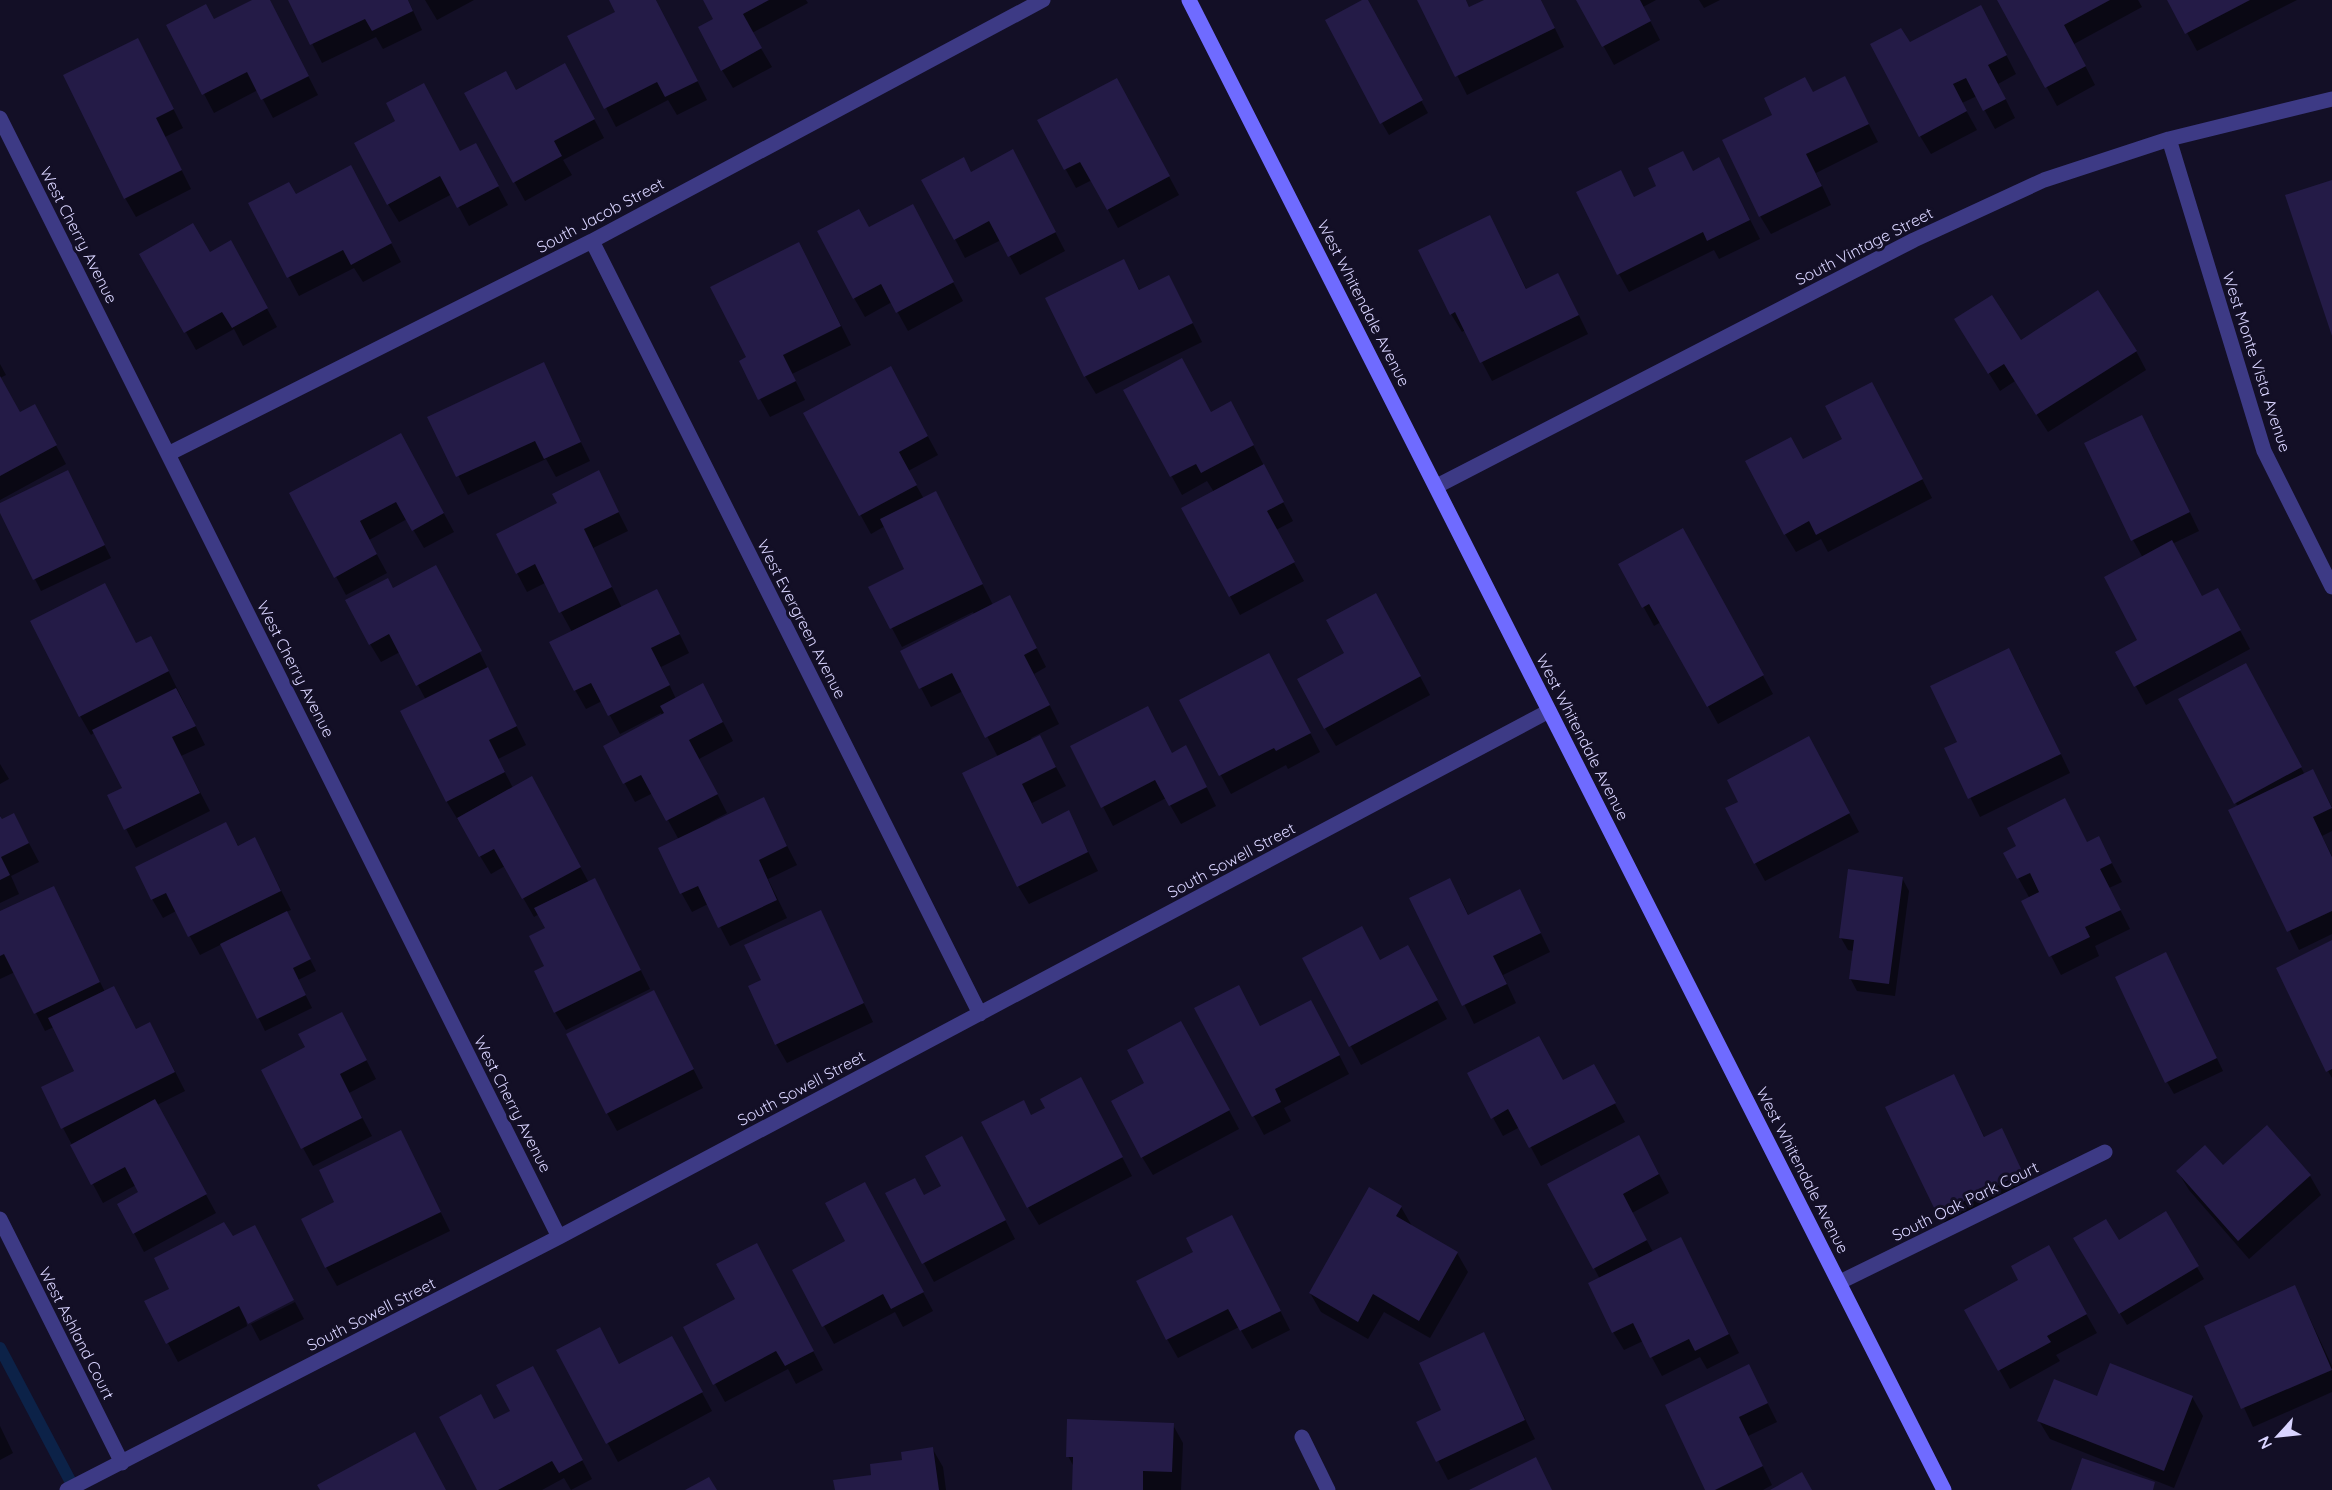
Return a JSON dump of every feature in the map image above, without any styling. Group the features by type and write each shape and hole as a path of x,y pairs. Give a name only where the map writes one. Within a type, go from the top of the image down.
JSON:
{"street":[{"name":"South Jacob Street","path":"168,454 592,241 1043,0"},
{"name":"West Whitendale Avenue","path":"1189,0 1944,1490"},
{"name":"South Vintage Street","path":"1437,486 1914,240 2044,180 2169,140 2332,99"},
{"name":"West Cherry Avenue","path":"0,118 559,1237"},
{"name":"West Monte Vista Avenue","path":"2169,140 2264,451 2332,587"},
{"name":"West Evergreen Avenue","path":"592,241 980,1014"},
{"name":"South Sowell Street","path":"67,1490 559,1237 1549,711"},
{"name":"South Oak Park Court","path":"1840,1282 2105,1152"},
{"name":"West Ashland Court","path":"0,1219 122,1463"},
{"path":"1302,1437 1328,1490"}],"building":[{"path":"252,0 270,0 309,76 261,100 247,72 202,95 166,25 206,4 214,19"},
{"path":"288,0 408,0 413,11 372,31 365,19 310,45"},
{"path":"609,0 656,0 698,81 665,97 657,82 604,109 567,36 615,12"},
{"path":"703,0 769,0 743,14 762,48 721,71 698,27 713,19"},
{"path":"1362,0 1368,0 1423,100 1380,124 1325,20"},
{"path":"1417,0 1466,0 1469,7 1484,0 1541,0 1555,28 1455,77"},
{"path":"1576,0 1640,0 1651,21 1602,47"},
{"path":"1997,0 2110,0 2064,25 2086,66 2045,88"},
{"path":"2167,0 2250,0 2185,34"},
{"path":"1981,5 2007,55 1988,65 2006,99 1983,111 1966,78 1953,84 1967,111 1919,137 1870,44 1901,28 1910,42"},
{"path":"138,38 174,109 156,118 182,170 124,199 63,75"},
{"path":"565,63 595,119 554,141 562,156 513,183 464,93 506,71 516,90"},
{"path":"1845,76 1869,124 1806,154 1822,186 1759,217 1722,140 1772,115 1764,98 1805,77 1813,92"},
{"path":"1117,78 1170,176 1107,210 1080,162 1064,170 1037,120"},
{"path":"424,83 460,151 476,143 499,186 457,208 440,176 387,205 354,143 395,121 386,103"},
{"path":"1013,149 1056,232 1008,257 989,221 954,240 921,180 964,157 971,172"},
{"path":"1683,151 1693,171 1719,157 1750,220 1707,241 1703,232 1617,275 1576,192 1621,170 1634,197 1656,186 1648,168"},
{"path":"351,165 392,243 351,265 343,250 287,278 248,203 289,182 296,194"},
{"path":"2332,180 2332,336 2285,195"},
{"path":"913,204 954,282 896,313 881,284 853,299 817,231 859,209 869,227"},
{"path":"1490,215 1526,289 1558,273 1579,315 1480,363 1455,312 1450,315 1418,250"},
{"path":"193,223 210,252 231,240 268,308 232,328 222,312 184,333 139,254"},
{"path":"799,242 841,326 783,355 796,381 758,400 739,361 746,357 710,287"},
{"path":"1124,259 1139,290 1169,275 1193,323 1084,377 1045,298"},
{"path":"2098,290 2137,351 2036,415 2004,364 1988,374 1954,319 1992,295 2021,340"},
{"path":"1182,358 1211,412 1231,401 1254,445 1201,473 1196,464 1170,477 1123,390"},
{"path":"544,362 581,442 544,459 535,441 456,477 427,417"},
{"path":"891,366 928,436 899,452 917,485 859,516 803,413"},
{"path":"0,376 20,412 35,404 57,445 0,476"},
{"path":"1872,382 1923,479 1816,535 1809,521 1784,535 1745,461 1791,437 1803,459 1842,439 1825,406"},
{"path":"2142,415 2190,512 2131,541 2084,443"},
{"path":"401,433 444,513 412,531 396,502 360,521 377,554 334,578 289,493"},
{"path":"1264,464 1284,502 1267,511 1295,562 1229,597 1181,508"},
{"path":"68,470 105,545 33,580 0,513 0,503"},
{"path":"599,470 619,512 584,529 612,587 559,613 535,564 516,574 496,534 557,503 552,494"},
{"path":"936,491 983,584 890,629 868,587 904,569 880,519"},
{"path":"1683,528 1764,675 1707,707 1649,604 1642,608 1618,564"},
{"path":"2172,540 2202,596 2218,588 2241,630 2134,687 2115,652 2137,640 2104,577"},
{"path":"436,565 482,651 416,686 389,634 369,645 345,600 388,578 393,588"},
{"path":"105,583 136,643 151,636 169,671 79,717 30,621"},
{"path":"657,589 680,634 651,648 670,685 608,716 591,683 574,691 549,642"},
{"path":"1376,593 1421,676 1324,729 1297,679 1344,653 1326,620"},
{"path":"1010,595 1037,648 1024,655 1050,705 985,738 952,673 919,689 900,651"},
{"path":"2009,648 2061,754 1968,799 1944,748 1957,742 1930,686"},
{"path":"1269,653 1311,733 1276,751 1274,748 1219,776 1179,700"},
{"path":"2246,663 2302,767 2234,804 2178,699"},
{"path":"488,667 517,726 489,740 505,772 446,802 400,711"},
{"path":"703,683 723,722 689,740 718,794 666,821 641,775 623,784 603,746 664,713 660,706"},
{"path":"176,688 196,726 172,737 200,793 124,830 107,795 122,788 92,730"},
{"path":"1148,706 1172,753 1186,745 1207,787 1169,806 1155,780 1101,808 1070,746"},
{"path":"1040,735 1056,767 1022,784 1042,824 1069,810 1088,852 1017,887 962,773"},
{"path":"1809,736 1850,813 1754,864 1725,808 1738,802 1727,780"},
{"path":"2313,769 2332,808 2313,817 2332,857 2332,911 2287,932 2228,810"},
{"path":"532,776 581,867 522,899 494,849 479,857 457,818"},
{"path":"764,797 787,846 759,860 777,900 718,928 698,886 680,894 658,848"},
{"path":"2065,798 2087,842 2099,836 2112,863 2100,869 2121,910 2085,927 2090,937 2049,957 2021,901 2039,892 2030,873 2017,879 2003,853 2016,846 2007,828"},
{"path":"14,813 29,843 1,857 10,875 0,880 0,816 2,819"},
{"path":"226,822 238,846 255,837 281,891 188,937 166,893 151,900 135,867"},
{"path":"1848,869 1903,877 1889,984 1849,979 1854,940 1839,938"},
{"path":"595,878 641,970 554,1013 534,971 544,966 529,936 545,928 534,908"},
{"path":"1450,878 1468,915 1520,889 1541,933 1493,956 1507,984 1462,1006 1409,898"},
{"path":"54,886 100,982 34,1014 4,954 0,956 0,911"},
{"path":"821,910 864,1003 775,1045 748,986 761,980 744,945"},
{"path":"287,911 311,959 293,968 306,995 257,1019 220,944"},
{"path":"1362,926 1380,960 1408,945 1438,1000 1349,1047 1302,958"},
{"path":"2332,940 2332,1069 2326,1072 2276,968"},
{"path":"2166,952 2217,1058 2165,1083 2115,977"},
{"path":"1239,985 1260,1026 1311,1000 1340,1055 1275,1089 1281,1102 1252,1117 1194,1008"},
{"path":"114,986 136,1029 150,1022 175,1072 61,1129 41,1087 74,1071 48,1018"},
{"path":"654,990 694,1069 606,1114 566,1034"},
{"path":"342,1012 367,1060 340,1074 362,1118 301,1149 261,1070 305,1047 298,1034"},
{"path":"1181,1021 1230,1110 1141,1158 1111,1101 1144,1083 1127,1050"},
{"path":"1539,1036 1563,1080 1594,1064 1616,1103 1529,1148 1508,1109 1491,1119 1467,1073"},
{"path":"1954,1074 1984,1137 2002,1128 2023,1173 1937,1214 1885,1107"},
{"path":"1081,1077 1123,1157 1027,1208 981,1122 1024,1100 1031,1115 1045,1108 1040,1099"},
{"path":"155,1099 207,1194 133,1234 117,1204 138,1192 125,1167 91,1185 70,1145"},
{"path":"2267,1125 2311,1175 2238,1241 2176,1171 2205,1145 2223,1165"},
{"path":"401,1130 441,1212 325,1268 301,1219 334,1202 319,1170"},
{"path":"1639,1135 1659,1174 1623,1194 1647,1240 1593,1269 1547,1184"},
{"path":"962,1136 1006,1220 922,1264 885,1193 915,1178 924,1195 941,1186 925,1156"},
{"path":"865,1182 924,1292 891,1309 883,1294 822,1327 792,1270 845,1241 825,1203"},
{"path":"1369,1187 1402,1206 1396,1216 1458,1252 1419,1321 1373,1294 1358,1322 1309,1293"},
{"path":"2166,1211 2199,1266 2119,1314 2073,1238 2106,1219 2119,1240"},
{"path":"1232,1215 1281,1311 1240,1331 1228,1309 1166,1340 1136,1281 1193,1252 1186,1238"},
{"path":"224,1222 233,1236 255,1225 294,1300 248,1324 239,1306 166,1344 144,1301 169,1289 154,1258"},
{"path":"1681,1237 1729,1334 1695,1351 1689,1339 1650,1358 1633,1323 1612,1333 1588,1283"},
{"path":"757,1243 814,1351 785,1366 776,1351 713,1385 683,1327 735,1299 716,1264"},
{"path":"2049,1245 2087,1314 2047,1336 2051,1342 1998,1371 1964,1310 2018,1280 2011,1266"},
{"path":"2295,1285 2332,1370 2241,1409 2204,1326"},
{"path":"600,1327 619,1364 672,1336 703,1392 606,1444 556,1350"},
{"path":"1484,1332 1525,1420 1436,1462 1416,1422 1441,1410 1419,1363"},
{"path":"2110,1363 2193,1396 2164,1471 2037,1421 2054,1379 2097,1396"},
{"path":"1749,1364 1768,1403 1739,1417 1763,1466 1715,1490 1705,1490 1665,1405"},
{"path":"533,1366 583,1460 559,1473 552,1461 498,1490 477,1490 439,1417 481,1394 494,1419 510,1411 496,1385"},
{"path":"1067,1419 1174,1423 1172,1472 1143,1471 1143,1490 1072,1490 1073,1457 1066,1457"},
{"path":"415,1432 446,1490 320,1490 317,1485"},
{"path":"933,1447 939,1490 835,1490 833,1480 871,1475 870,1464 902,1460 901,1452"},
{"path":"1536,1457 1552,1490 1469,1490"},
{"path":"2082,1458 2155,1482 2153,1490 2071,1490"},
{"path":"1802,1472 1812,1490 1770,1490"},
{"path":"709,1477 717,1490 685,1490"}],"waterway":[{"path":"0,1348 75,1490"}]}
